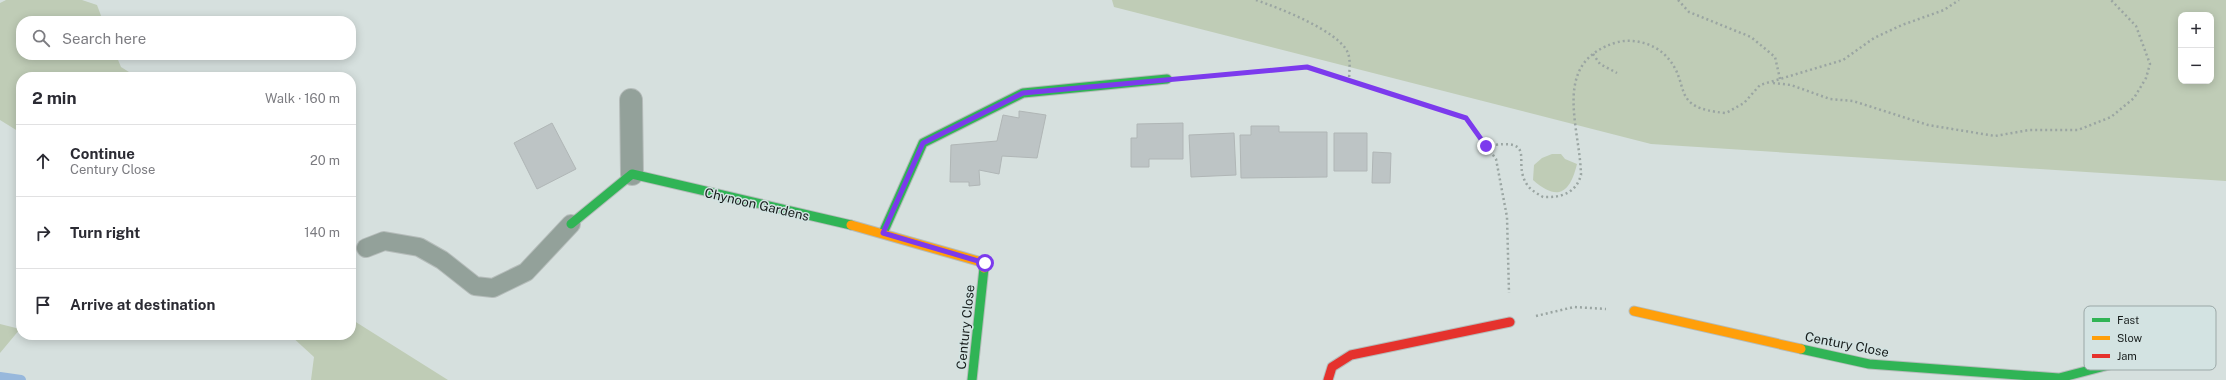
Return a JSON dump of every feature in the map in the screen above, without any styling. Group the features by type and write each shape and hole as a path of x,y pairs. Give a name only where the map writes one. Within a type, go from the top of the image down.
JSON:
{"street":[{"path":"883,233 923,143 1023,93 1167,79"},
{"path":"571,224 632,174 631,100"},
{"name":"Chynoon Gardens","path":"632,174 883,233"},
{"name":"Century Close","path":"883,233 985,263 972,380"},
{"name":"Century Close","path":"1634,311 1869,364 2059,379 2091,370"},
{"path":"1328,380 1328,372 1337,361 1351,355 1510,322"}],"lane":[{"path":"366,248 384,240 419,247 442,260 475,286 493,288 526,272 571,224"}],"path":[{"path":"1256,0 1298,15 1342,44 1348,54 1350,81"},
{"path":"1678,0 1689,12 1751,37 1775,57 1780,79"},
{"path":"1486,146 1512,144 1519,148 1522,156 1523,175 1528,186 1543,197 1554,198 1564,196 1579,182 1582,175 1573,93 1584,65 1592,54 1608,45 1626,40 1639,41 1653,47 1666,55 1672,63 1686,99 1698,108 1713,112 1726,113 1744,103 1760,85 1843,60 1874,38 1902,25 1944,10 1959,0"},
{"path":"1770,83 1791,85 1830,99 1853,102 1928,125 1995,136 2029,130 2078,130 2111,117 2134,98 2146,78 2150,64 2136,26 2111,0"},
{"path":"1592,54 1600,64 1617,73"},
{"path":"1167,79 1307,67 1466,118 1496,159 1508,217 1510,322 1574,307 1634,311"}],"green space":[{"path":"6,0 82,0 97,5 101,16 16,16 16,60 118,60 121,67 129,72 16,72 16,130 0,120 0,3"},
{"path":"1112,0 2226,0 2226,181 1651,144 1114,7"},
{"path":"1552,154 1561,154 1565,159 1577,164 1571,182 1567,188 1562,191 1549,191 1533,180 1534,165 1542,158"},
{"path":"356,322 448,380 311,380 314,357 295,340 356,340"},
{"path":"0,324 16,328 16,334 0,353"}],"building":[{"path":"1019,111 1046,115 1037,158 1002,156 999,174 979,170 980,185 969,186 969,182 950,182 951,145 997,141 1003,115 1019,118"},
{"path":"552,123 576,169 537,189 514,143"},
{"path":"1183,123 1183,159 1149,159 1149,167 1131,167 1131,138 1137,138 1137,124"},
{"path":"1251,126 1279,126 1279,132 1327,132 1327,177 1241,178 1240,135 1251,135"},
{"path":"1234,133 1236,175 1191,177 1189,135"},
{"path":"1334,133 1367,133 1367,171 1334,171"},
{"path":"1373,152 1391,153 1390,183 1372,183"}],"waterway":[{"path":"0,377 21,380"}],"traffic: fast":[{"path":"883,233 923,143 1023,93 1167,79"},
{"path":"571,224 632,174 851,225"},
{"path":"972,380 984,268"},
{"path":"1801,349 1869,364 2059,378 2090,370"}],"traffic: slow":[{"path":"851,225 985,263 984,268"},
{"path":"1634,311 1801,349"}],"traffic: jam":[{"path":"1328,380 1332,367 1351,355 1510,322"}],"route":[{"path":"985,263 883,233 923,143 1023,93 1307,67 1466,118 1486,146"}]}
